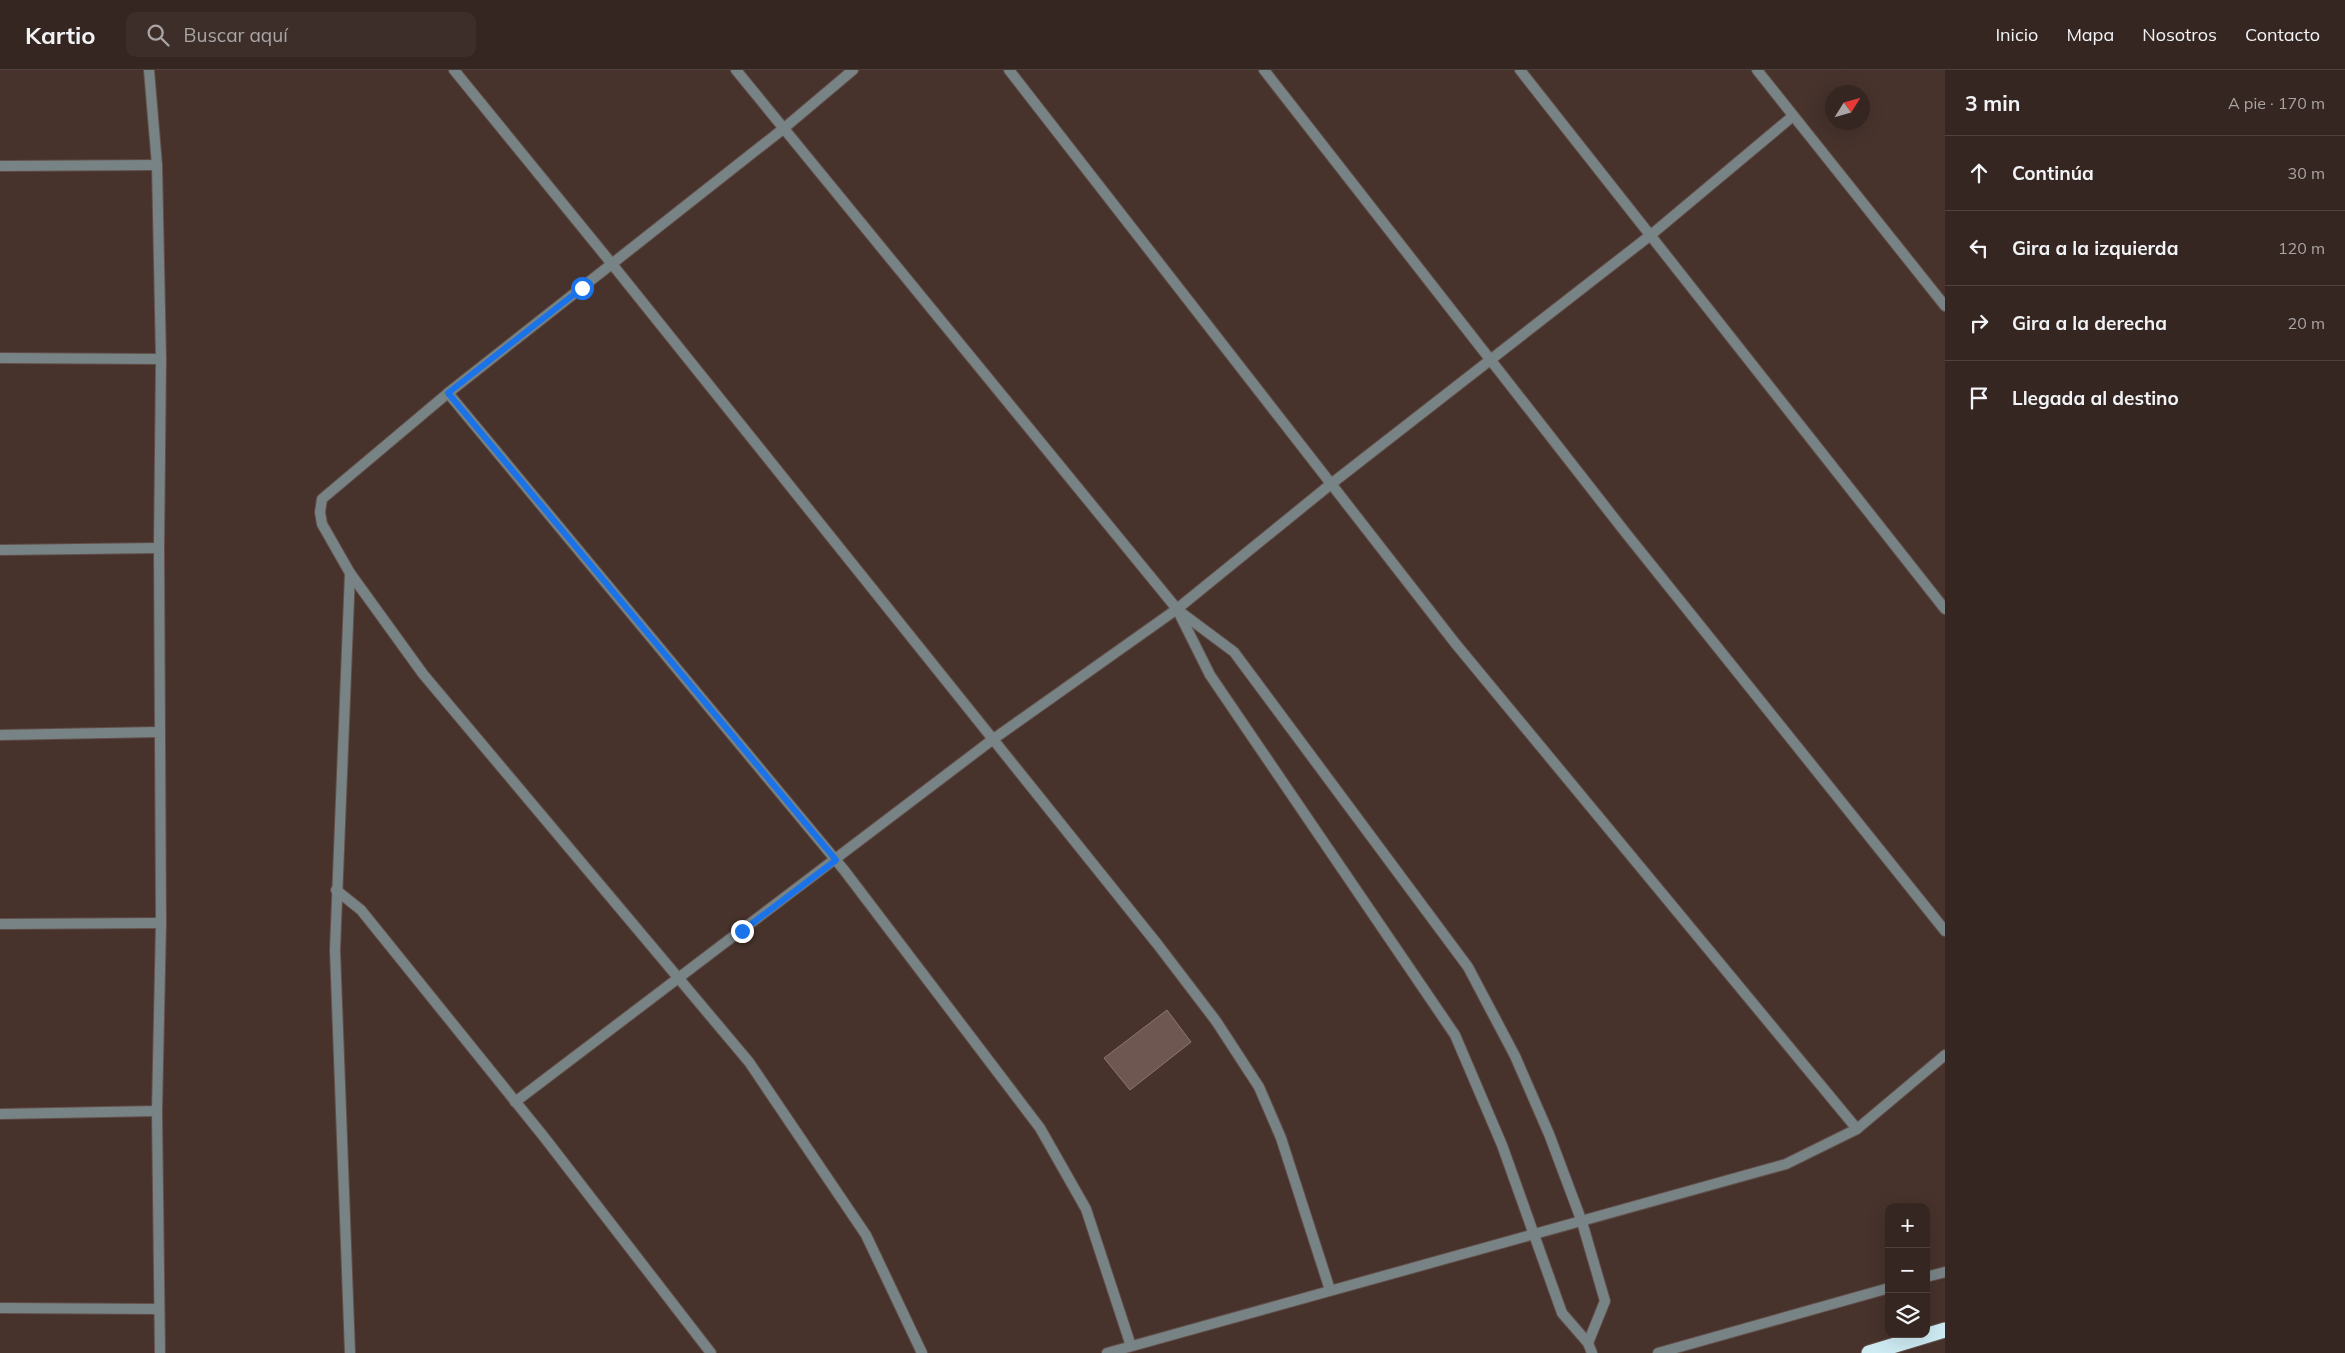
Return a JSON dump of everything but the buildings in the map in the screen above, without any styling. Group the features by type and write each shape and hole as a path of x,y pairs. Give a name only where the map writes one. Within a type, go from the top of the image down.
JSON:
{"highway":[{"path":"1869,1353 1945,1330"}],"street":[{"path":"150,70 157,165 161,359 159,548 161,923 157,1111 160,1353"},
{"path":"454,70 1158,945 1216,1021 1259,1087 1281,1138 1330,1290"},
{"path":"736,70 1176,609 1210,676 1455,1036 1502,1145 1562,1313 1588,1342 1592,1353"},
{"path":"853,70 783,129 448,393 322,499 320,512 322,524 350,573 423,674 749,1062 866,1235 922,1353"},
{"path":"1009,70 1455,642 1857,1129"},
{"path":"1264,70 1625,532 1945,931"},
{"path":"1520,70 1652,234 1945,609"},
{"path":"1757,70 1945,306"},
{"path":"515,1102 992,740 1176,609 1331,484 1652,234 1793,116"},
{"path":"0,166 157,165"},
{"path":"0,358 161,359"},
{"path":"448,393 836,860 1040,1128 1086,1209 1131,1346"},
{"path":"0,550 159,548"},
{"path":"350,573 335,950 350,1353"},
{"path":"1176,609 1234,652 1468,967 1515,1056 1549,1134 1582,1222 1605,1301 1588,1342"},
{"path":"0,735 159,732"},
{"path":"336,890 360,910 515,1102 711,1353"},
{"path":"0,924 161,923"},
{"path":"1107,1353 1330,1290 1535,1236 1786,1164 1857,1129 1945,1055"},
{"path":"0,1114 157,1111"},
{"path":"1930,1276 1945,1272"},
{"path":"1658,1353 1885,1289"},
{"path":"0,1308 158,1309"}],"route":[{"path":"582,288 448,393 836,860 742,931"}]}
